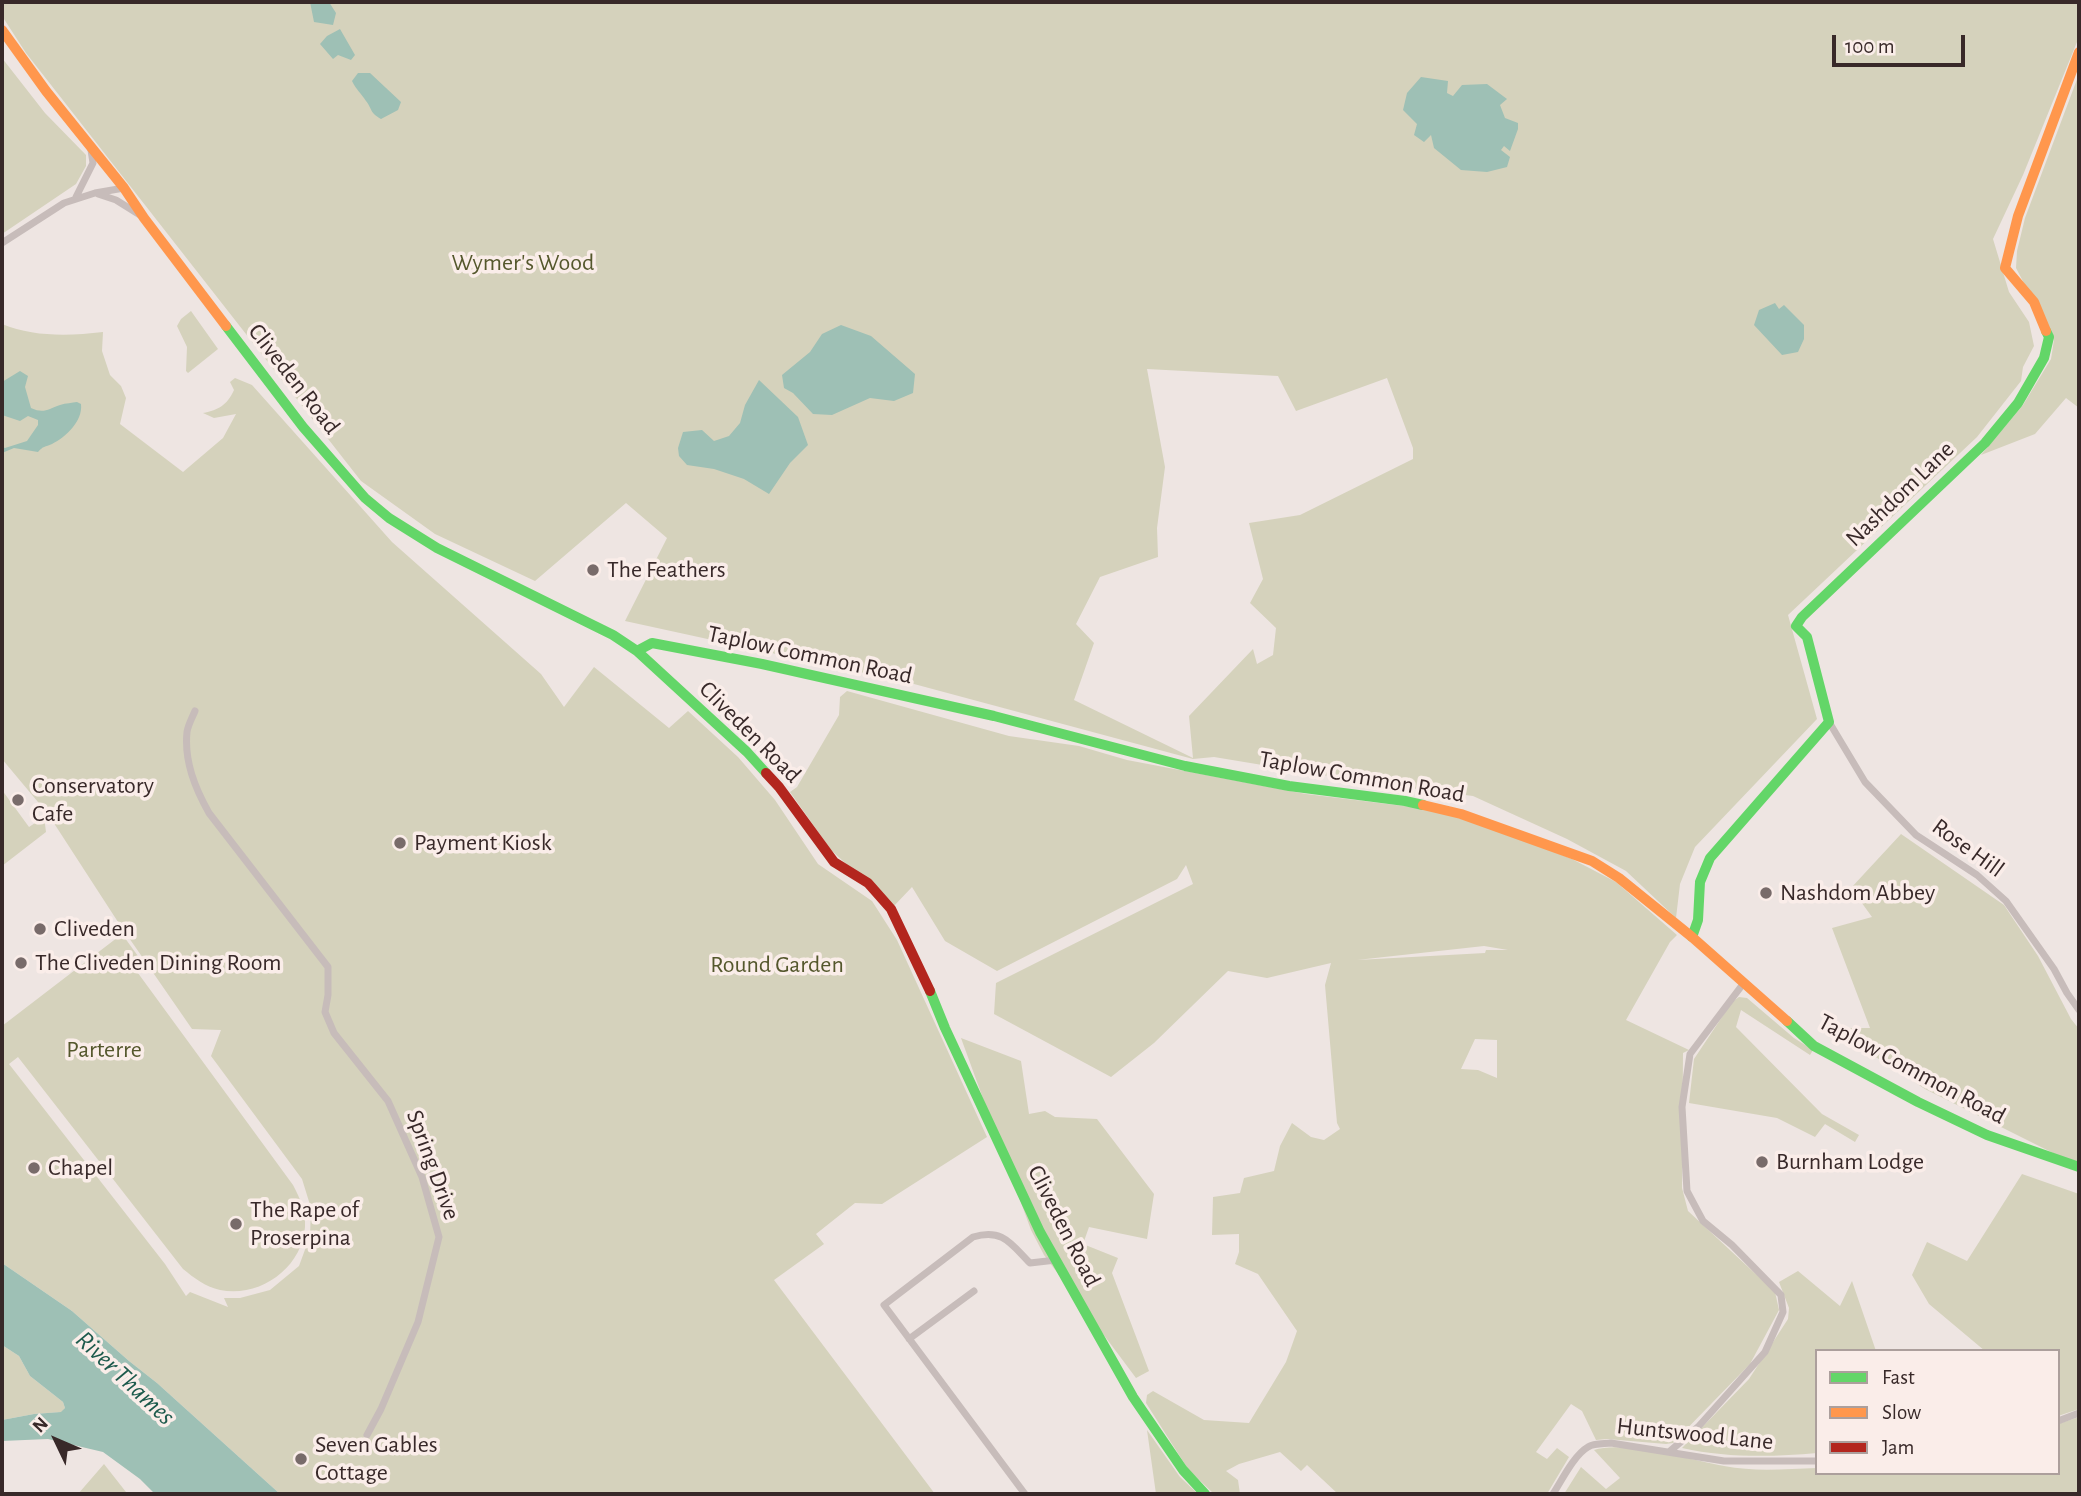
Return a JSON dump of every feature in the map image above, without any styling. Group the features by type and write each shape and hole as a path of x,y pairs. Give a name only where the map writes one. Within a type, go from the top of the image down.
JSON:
{"street":[{"name":"Cliveden Road","path":"2,30 303,427 373,505 409,533 591,623 637,651 747,752 779,787 834,862 868,883 891,909 1040,1232 1133,1396 1183,1470 1205,1494"},
{"name":"Nashdom Lane","path":"1829,722 1807,637 1796,626 1802,617 1985,443 2018,403 2044,358 2049,337 2034,302 2005,268 2018,216 2079,52"},
{"path":"76,198 93,163 91,150"},
{"path":"2,243 64,203 95,193 124,188"},
{"path":"95,193 116,200 144,218"},
{"name":"Taplow Common Road","path":"637,651 652,643 762,664 994,716 1185,766 1289,786 1405,801 1461,814 1559,848 1592,861 1619,878 1692,936 1814,1046 1918,1102 1987,1135 2079,1167"},
{"name":"Spring Drive","path":"195,711 187,730 188,763 198,793 209,813 328,968 325,1012 334,1033 388,1101 422,1177 439,1237 418,1322 367,1435"},
{"path":"1692,936 1698,920 1700,882 1710,858 1829,722"},
{"name":"Rose Hill","path":"1829,722 1865,782 1916,835 1977,875 2006,901 2079,1010"},
{"path":"1670,1452 1698,1427 1765,1352 1783,1312 1781,1295 1732,1245 1703,1221 1687,1191 1682,1107 1690,1054 1743,984"},
{"path":"1025,1494 884,1305 973,1237 988,1234 1006,1238 1030,1263 1056,1260"},
{"path":"909,1339 974,1291"},
{"path":"2060,1420 2079,1413"},
{"name":"Huntswood Lane","path":"1553,1494 1573,1462 1588,1446 1611,1443 1724,1461 1815,1461"}],"green space":[{"name":"Wymer's Wood","path":"2,2 2079,2 2079,37 2023,175 1993,239 2009,292 2029,322 2034,346 2023,367 2021,381 1977,437 1788,615 1817,719 1695,847 1680,884 1676,918 1626,871 1567,839 1473,796 1371,783 1214,757 1193,759 914,684 625,621 667,538 626,503 535,581 435,534 361,481 26,53 2,16","holes":["1147,369 1278,376 1296,411 1387,378 1413,448 1413,459 1300,515 1249,523 1263,579 1250,603 1276,628 1273,655 1257,664 1253,649 1189,716 1193,758 1074,700 1094,643 1076,624 1100,577 1158,557 1157,528 1165,467"]},
{"path":"2,58 45,113 86,155 86,166 76,184 2,234"},
{"path":"2079,74 2079,408 2066,398 2035,434 1981,455 2023,405 2051,359 2054,340 2016,268 2017,251 2025,218"},
{"path":"191,311 218,349 188,373 187,347 177,326"},
{"path":"2,324 51,334 103,332 102,351 110,375 121,386 126,398 120,424 183,472 223,438 236,414 214,418 203,413 218,408 228,400 234,390 230,382 235,378 252,385 392,542 541,674 564,707 594,667 669,728 688,711 738,757 775,800 818,864 872,901 897,940 987,1137 882,1204 855,1203 816,1234 824,1244 774,1280 935,1494 280,1494 72,1311 2,1263 2,1026 122,934 143,963 135,969 296,1190 305,1227 302,1242 287,1267 264,1284 235,1291 215,1289 191,1276 18,1057 9,1064 165,1264 186,1296 190,1292 228,1307 224,1298 240,1298 270,1290 299,1266 310,1236 311,1208 302,1179 211,1056 221,1030 192,1029 48,814 2,759"},
{"path":"847,691 1009,736 1079,746 1127,760 1306,794 1420,808 1472,820 1572,859 1616,882 1677,935 1670,942 1626,1020 1689,1050 1683,1053 1682,1188 1688,1211 1775,1292 1779,1310 1750,1364 1673,1443 1596,1440 1582,1411 1571,1404 1536,1452 1547,1459 1557,1448 1569,1457 1547,1494 1338,1494 1307,1465 1301,1471 1280,1452 1239,1464 1226,1471 1238,1480 1240,1494 1214,1494 1188,1469 1146,1403 1147,1395 1153,1391 1204,1420 1249,1423 1286,1362 1297,1331 1258,1274 1235,1264 1239,1252 1239,1234 1212,1235 1213,1197 1240,1193 1244,1178 1274,1171 1280,1146 1292,1123 1311,1137 1324,1140 1340,1129 1337,1123 1325,985 1331,963 1267,978 1228,971 1154,1043 1111,1077 994,1014 996,983 1193,884 1186,865 1177,879 997,971 945,941 912,887 893,907 831,850 790,792 797,787 839,715 840,697","holes":["1484,946 1508,950 1357,960","1475,1039 1497,1040 1497,1078 1478,1070 1461,1069"]},
{"path":"2,790 29,827 44,817 46,832 2,866"},
{"path":"1901,834 2004,905 2038,956 2079,1029 2079,1166 1925,1089 1831,1028 1870,1028 1832,928 1872,917 1851,888"},
{"path":"1739,997 1747,998 1794,1038 1813,1050 1810,1055 1741,1010 1736,1027 1822,1114 1859,1135 1855,1142 1825,1124 1815,1137 1777,1118 1689,1103 1694,1059 1732,1002"},
{"path":"961,1038 1021,1061 1029,1114 1045,1111 1055,1117 1097,1119 1154,1194 1147,1239 1089,1227 1083,1244 1118,1258 1112,1273 1149,1371 1136,1378 1044,1255 1031,1230"},
{"path":"2022,1174 2079,1194 2079,1409 2060,1415 2060,1349 1983,1349 1929,1304 1912,1275 1927,1242 1967,1261"},
{"path":"1798,1271 1840,1306 1852,1281 1875,1349 1815,1349 1815,1453 1750,1456 1682,1448 1749,1379 1788,1319 1789,1308 1779,1282"},
{"path":"2,1345 19,1356 30,1376 63,1402 65,1408 62,1412 2,1420"},
{"path":"2079,1417 2079,1494 1564,1494 1581,1467 1606,1489 1620,1478 1594,1450 1622,1447 1747,1469 1815,1468 1815,1475 2060,1475 2060,1423"},
{"path":"1147,1430 1180,1477 1198,1494 1156,1494"},
{"path":"104,1464 126,1492 78,1494"}],"water":[{"path":"310,2 329,2 336,13 333,25 314,22"},
{"path":"340,29 355,55 351,60 338,55 333,59 320,44 327,36"},
{"path":"358,73 370,73 401,102 398,110 381,119 375,114 352,81"},
{"path":"1421,77 1448,81 1447,93 1453,96 1462,85 1487,84 1507,99 1500,105 1505,118 1518,123 1518,129 1510,151 1504,146 1501,150 1510,157 1507,167 1487,172 1461,170 1434,148 1431,135 1424,142 1414,135 1417,124 1403,110 1407,93"},
{"path":"1775,303 1779,309 1784,305 1804,325 1804,339 1798,352 1782,355 1754,325 1759,310"},
{"path":"841,325 871,336 915,374 913,393 894,401 870,398 832,415 813,414 793,393 784,388 782,375 810,352 822,334"},
{"path":"20,371 28,376 25,387 31,408 43,411 77,402 81,404 81,410 68,433 38,452 14,448 2,453 2,447 27,441 38,425 38,420 28,416 20,421 2,415 2,382"},
{"path":"759,380 798,417 808,445 790,463 769,494 744,479 714,469 687,465 679,456 678,448 683,432 702,430 714,441 729,436 740,423 745,405"},
{"name":"River Thames","path":"2,1263 72,1311 280,1494 155,1494 140,1479 103,1452 48,1439 2,1441 2,1420 61,1412 65,1408 63,1402 30,1376 19,1356 2,1345"}],"traffic: fast":[{"path":"226,326 303,427 365,498 389,518 437,548 613,635 637,651 747,752 766,773"},
{"path":"1692,937 1698,920 1700,882 1710,858 1829,722 1807,637 1796,626 1802,617 1985,443 2018,403 2044,358 2049,337 2046,331"},
{"path":"637,651 652,643 762,664 994,716 1185,766 1289,786 1423,805"},
{"path":"930,991 1040,1232 1133,1397 1183,1470 1205,1494"},
{"path":"1787,1021 1814,1046 1918,1102 1987,1135 2079,1167"}],"traffic: slow":[{"path":"2,30 226,326"},
{"path":"2046,331 2034,302 2005,268 2018,216 2079,52"},
{"path":"1423,805 1461,814 1592,861 1619,878 1692,937 1787,1021"}],"traffic: jam":[{"path":"766,773 834,862 868,883 891,909 930,991"}],"place":[{"name":"The Feathers","path":"593,570"},
{"name":"Conservatory Cafe","path":"18,800"},
{"name":"Payment Kiosk","path":"400,843"},
{"name":"Nashdom Abbey","path":"1766,893"},
{"name":"Cliveden","path":"40,929"},
{"name":"The Cliveden Dining Room","path":"21,963"},
{"name":"Burnham Lodge","path":"1762,1162"},
{"name":"Chapel","path":"34,1168"},
{"name":"The Rape of Proserpina","path":"236,1224"},
{"name":"Seven Gables Cottage","path":"301,1459"}],"park label":[{"name":"Round Garden","path":"777,965"},
{"name":"Parterre","path":"104,1050"}]}
